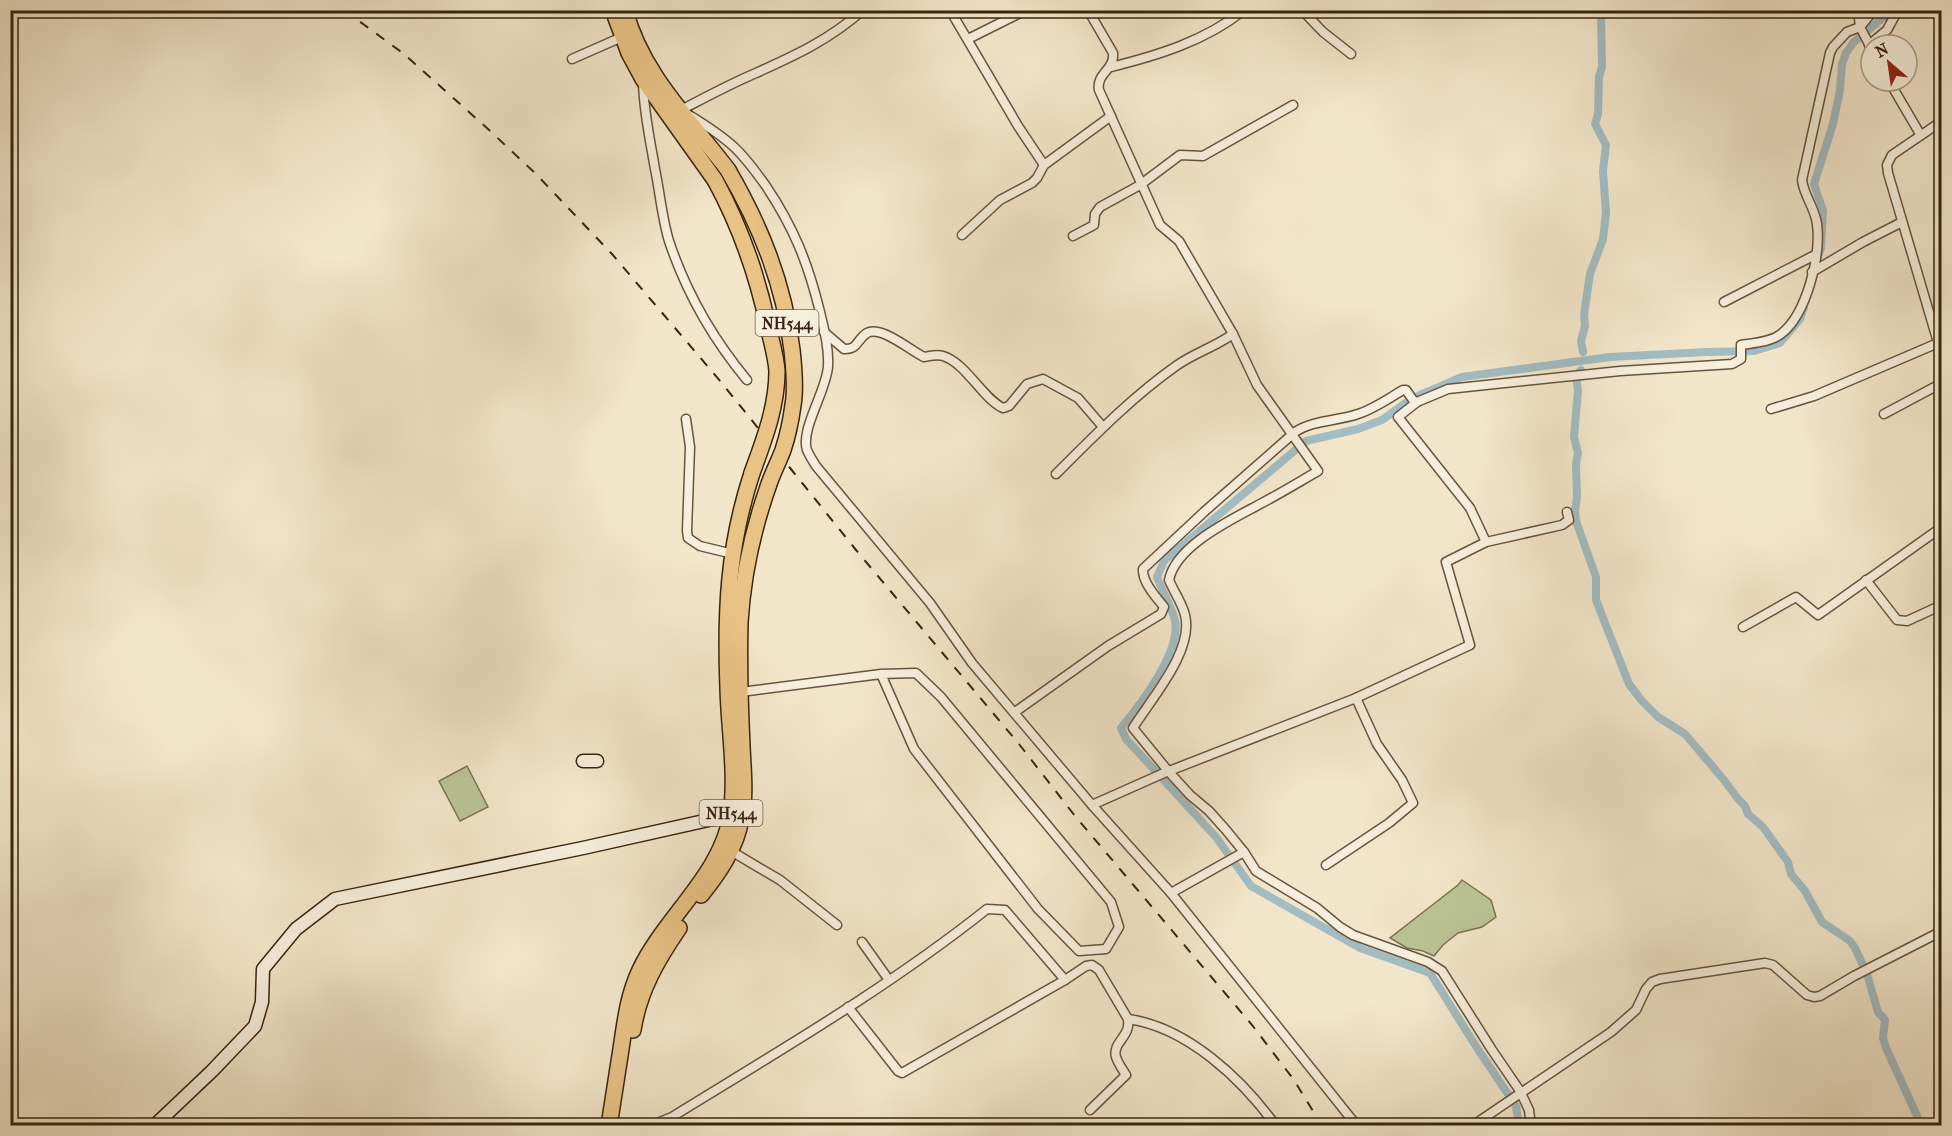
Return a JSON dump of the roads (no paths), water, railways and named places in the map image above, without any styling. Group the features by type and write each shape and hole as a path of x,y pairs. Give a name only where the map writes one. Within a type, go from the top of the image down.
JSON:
{"highway":[{"name":"NH544","path":"609,1125 627,1006 640,970 653,947 724,845 736,818 726,628 730,569 737,524 770,423 777,370 756,274 737,224 715,180 643,80 622,37 613,10"},
{"name":"NH544","path":"620,1125 634,1024 649,976 731,851 744,787 740,623 746,569 753,532 784,448 794,402 790,339 776,276 764,240 750,208 728,170 654,76 638,47 625,10"},
{"path":"737,524 753,532"}],"main road":[{"path":"584,761 597,761"},
{"path":"154,1125 168,1121 255,1026 262,1002 263,969 296,929 334,899 736,818"}],"street":[{"path":"681,110 812,47 845,26 862,10"},
{"path":"950,10 1018,126 1044,165"},
{"path":"968,39 1026,10"},
{"path":"1088,10 1113,53 1114,60 1111,67 1100,77 1098,83 1140,185 1160,225 1179,241 1233,334 1257,385 1318,471 1208,533 1189,549 1170,574 1169,580 1185,614 1186,637 1161,688 1133,728 1166,772 1209,811 1244,852 1256,871 1317,908 1347,932 1367,942 1406,954 1438,968 1520,1091 1529,1110 1531,1125"},
{"path":"1111,67 1153,57 1204,36 1227,24 1244,10"},
{"path":"1302,10 1323,32 1351,54"},
{"path":"1858,10 1863,33"},
{"path":"1486,542 1470,508 1398,417 1413,399 1448,389 1571,375 1738,363 1741,357 1741,345 1775,338 1782,334 1801,308 1809,288 1815,255 1817,226 1803,189 1802,180 1830,52 1847,32 1860,27 1874,10"},
{"path":"1883,33 1898,10"},
{"path":"572,59 622,37"},
{"path":"643,80 644,112 669,239 687,286 713,336 747,380"},
{"path":"1896,93 1920,134"},
{"path":"1073,236 1094,225 1095,214 1100,207 1140,185 1180,155 1203,156 1293,105"},
{"path":"681,110 736,148 755,170 780,207 800,247 813,282 824,332 828,367 808,430 807,449 816,466 930,603 972,663 1092,805 1171,893 1357,1125"},
{"path":"962,235 1000,200 1037,178 1044,165 1111,116"},
{"path":"1941,121 1892,155 1887,165 1941,356"},
{"path":"1812,272 1902,222"},
{"path":"1724,302 1815,255"},
{"path":"824,332 848,350 855,347 865,334 877,332 924,357 936,354 945,356 1003,408 1009,406 1027,384 1042,379 1078,398 1103,427"},
{"path":"1056,474 1103,427 1156,380 1179,363 1219,344 1233,334"},
{"path":"1772,410 1814,396 1938,343"},
{"path":"1884,414 1941,383"},
{"path":"1015,712 1108,646 1161,614 1164,607 1145,580 1142,574 1143,569 1204,512 1299,430 1356,415 1404,390 1413,399"},
{"path":"686,419 690,447 688,538 700,546 733,554"},
{"path":"1092,805 1166,772 1356,698 1470,645 1446,562 1486,542 1562,525 1569,520 1567,512"},
{"path":"1743,627 1796,597 1818,615 1939,529 1941,541"},
{"path":"1866,580 1897,620 1907,621 1941,605"},
{"path":"741,692 881,674 916,674 941,697 1111,902 1119,927 1106,949 1079,951 1038,909 914,749 881,674"},
{"path":"1326,865 1389,823 1413,803 1402,780 1377,744 1356,698"},
{"path":"731,851 780,880 837,925"},
{"path":"1171,893 1244,852"},
{"path":"651,1125 672,1117 848,1007 940,947 987,909 1005,910 1065,980"},
{"path":"1472,1125 1611,1032 1636,1010 1652,982 1765,963 1773,965 1807,995 1820,996 1941,931"},
{"path":"862,942 889,980"},
{"path":"848,1007 898,1071 902,1073 1086,966 1092,965 1099,970 1128,1019 1128,1032 1117,1044 1115,1052 1126,1075 1090,1110"},
{"path":"1128,1019 1161,1027 1179,1035 1198,1048 1238,1082 1276,1125"}],"waterway":[{"path":"1583,352 1581,341 1585,326 1584,315 1590,274 1603,239 1606,213 1603,171 1606,145 1595,124 1602,67 1601,10"},
{"path":"1818,257 1821,248 1823,211 1814,184 1833,124 1840,90 1842,64 1853,43 1884,17 1888,10"},
{"path":"1519,1126 1516,1106 1430,973 1360,948 1251,886 1216,837 1126,739 1121,728 1157,678 1172,648 1175,634 1174,616 1157,577 1164,561 1306,441 1358,429 1382,420 1420,395 1462,377 1610,357 1754,351 1780,343 1800,319 1804,307"},
{"path":"1581,370 1576,375 1578,390 1574,437 1578,453 1576,521 1596,577 1596,600 1629,684 1658,717 1685,734 1745,806 1748,814 1763,827 1788,862 1791,874 1805,891 1822,922 1850,941 1855,948 1867,974 1878,1012 1885,1020 1883,1038 1919,1120 1916,1126"}],"railway":[{"path":"344,10 404,54 488,129 536,174 612,254 721,382 856,550 1019,744 1075,816 1252,1025 1294,1080 1322,1126"}]}
